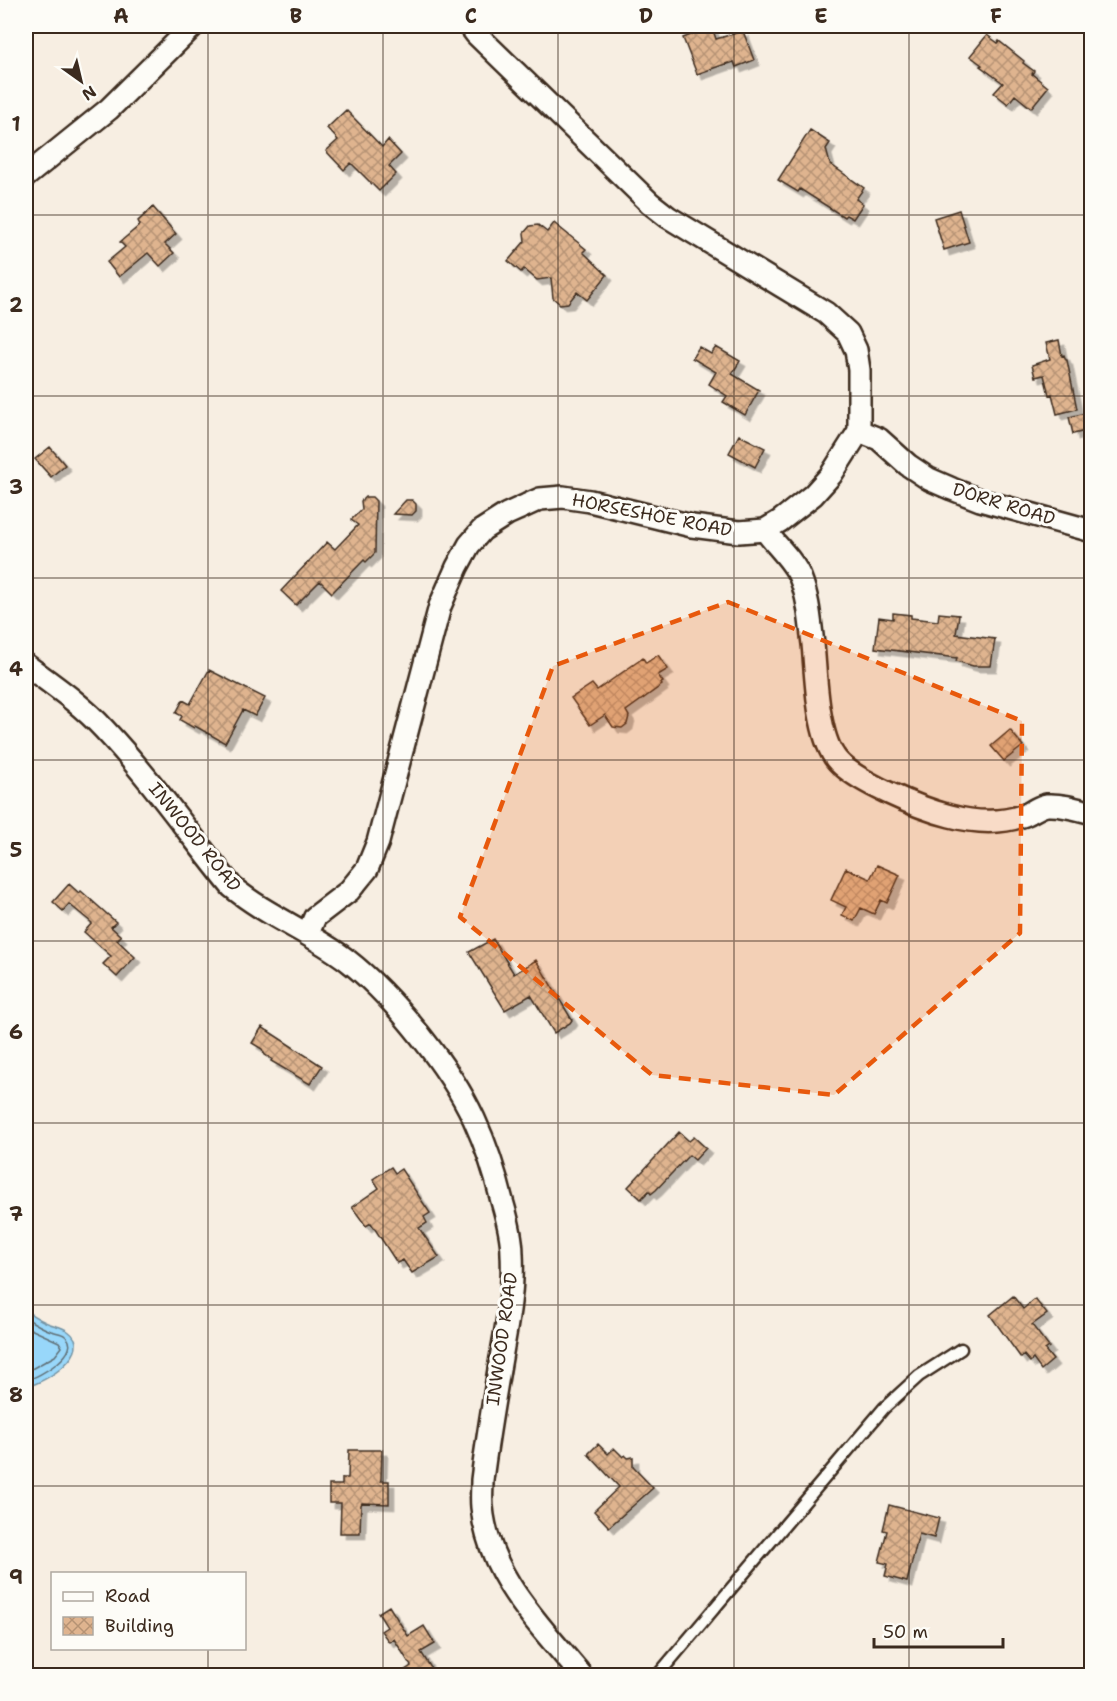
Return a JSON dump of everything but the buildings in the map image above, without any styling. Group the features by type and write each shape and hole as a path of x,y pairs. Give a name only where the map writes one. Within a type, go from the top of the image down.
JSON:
{"street":[{"path":"26,176 109,109 193,26"},
{"path":"470,26 668,218 826,313 848,333 856,350 860,370 859,431 831,475 813,495 765,530 800,576 809,603 822,720 827,742 834,756 845,769 877,787 922,807 965,820 986,822 1005,820 1020,817 1047,805 1068,806 1092,813"},
{"name":"DORR ROAD","path":"859,431 879,439 908,465 929,479 952,489 980,500 1092,531"},
{"name":"HORSESHOE ROAD","path":"308,933 315,917 349,891 367,869 375,851 440,606 469,545 482,530 507,514 540,499 563,497 591,501 692,526 739,532 765,530"},
{"name":"INWOOD ROAD","path":"26,665 60,689 103,728 150,780 232,887 248,900 308,933 347,960 375,984 414,1028 449,1075 473,1117 491,1160 509,1226 512,1252 510,1309 482,1480 482,1508 497,1564 524,1606 582,1676"}],"lane":[{"path":"657,1676 884,1408 919,1376 961,1349"}],"highlighted area":[{"path":"728,602 1022,721 1020,933 834,1095 652,1075 460,917 553,666"}],"water":[{"path":"26,1311 68,1331 75,1339 76,1348 72,1357 55,1373 27,1386"}]}
